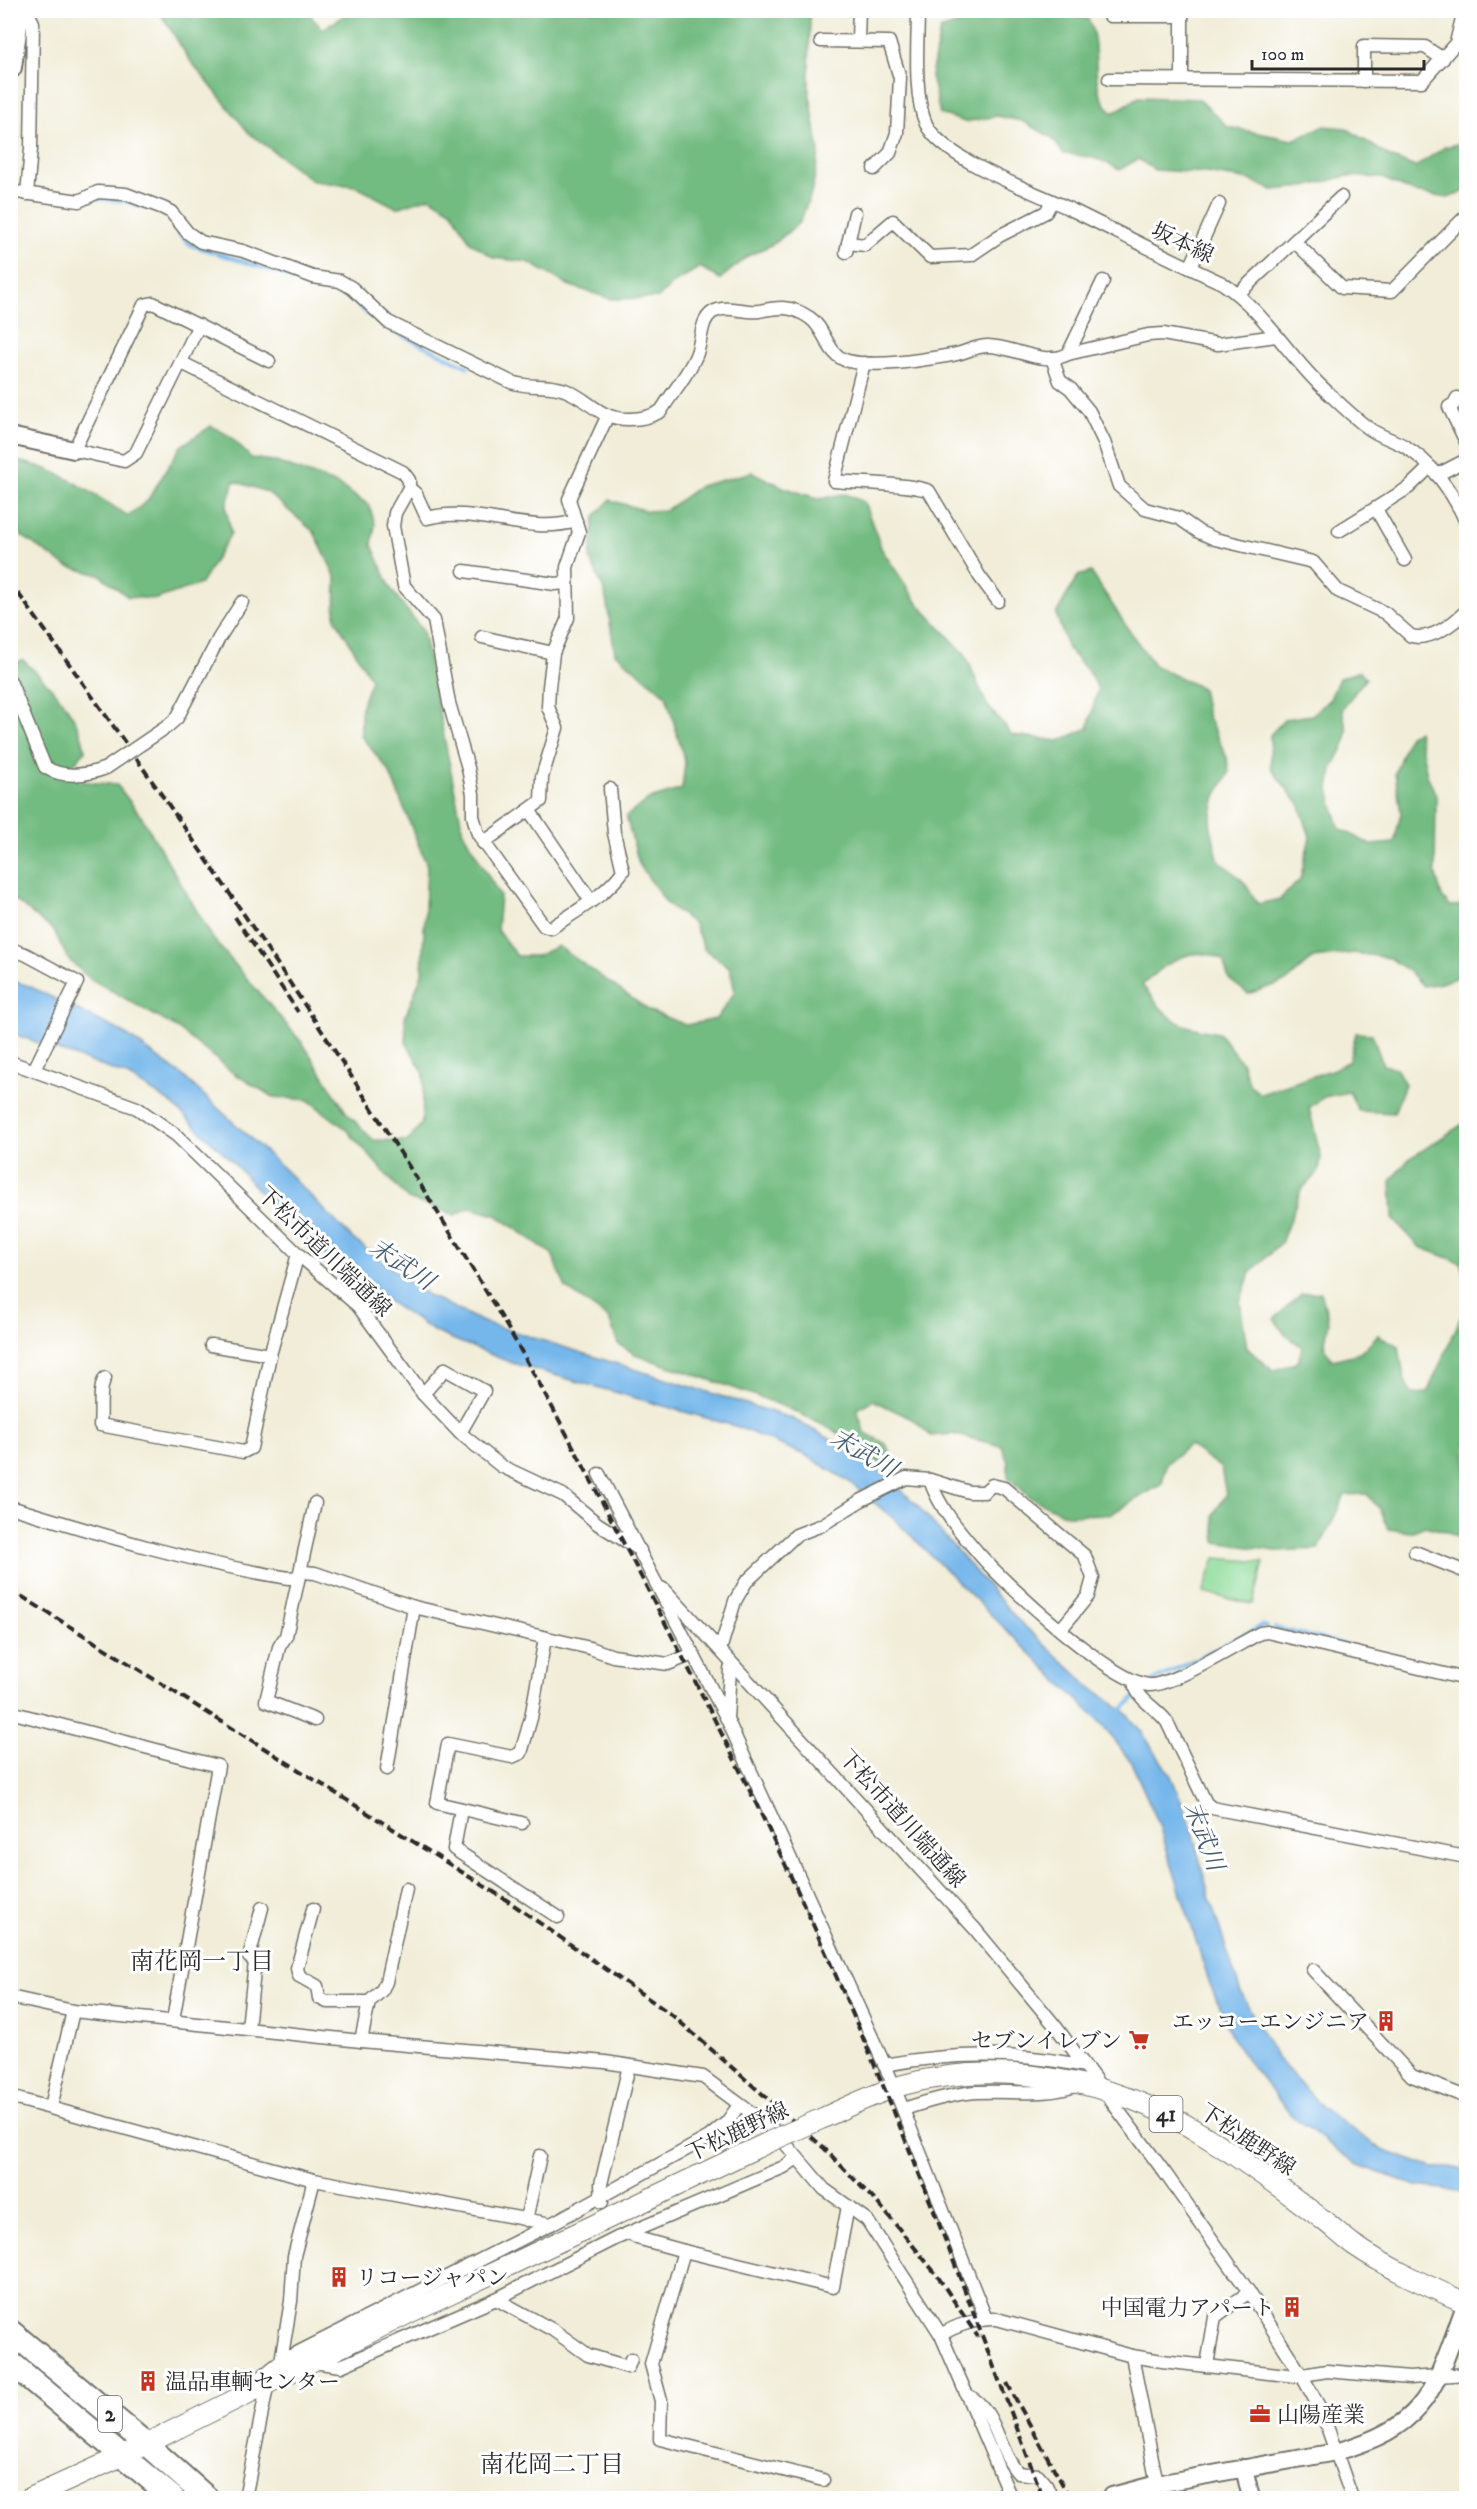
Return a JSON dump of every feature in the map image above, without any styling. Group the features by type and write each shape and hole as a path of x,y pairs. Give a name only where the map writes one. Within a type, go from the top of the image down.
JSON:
{"highway":[{"path":"10,67 18,10"},
{"name":"2","path":"10,2331 146,2444 207,2499"},
{"name":"2","path":"10,2362 124,2455 173,2499"}],"main road":[{"path":"10,436 74,450"},
{"name":"下松鹿野線","path":"30,2499 124,2455 268,2382 771,2141 901,2086 936,2078 970,2074 1083,2075 1102,2089 1134,2099 1204,2135 1323,2219 1352,2244 1393,2269 1467,2303"},
{"path":"1122,2495 1157,2484 1336,2452 1363,2444 1392,2431 1425,2400 1438,2378 1467,2303"},
{"path":"1244,2468 1251,2499"}],"street":[{"path":"27,10 33,23 31,149 27,194"},
{"path":"858,40 859,10"},
{"name":"坂本線","path":"918,10 920,96 927,125 938,140 951,150 1011,183 1190,268 1238,294 1254,308 1323,388 1366,427 1403,445 1434,471 1457,502 1467,522"},
{"path":"1109,79 1422,81 1461,44 1464,10"},
{"path":"1110,16 1182,13 1182,79"},
{"path":"821,41 889,42 900,78 894,145 874,170"},
{"path":"1364,81 1364,46 1425,48 1443,59"},
{"path":"10,191 79,201 98,192 126,194 164,208 171,212 188,233 201,242 243,251 313,278 340,280 352,288 388,322 526,388 546,386 565,390 607,417 636,419 653,416 661,411 693,363 705,320 713,312 724,309 758,311 771,306 785,307 809,317 818,325 837,356 846,361 864,363 952,355 989,346 1052,358 1148,335 1163,334 1218,344 1276,336"},
{"path":"1238,294 1341,197"},
{"path":"855,213 847,247 865,245 893,221 930,257 971,255 999,236 1046,212 1052,201"},
{"path":"1190,268 1219,204"},
{"path":"1295,242 1342,288 1392,291 1467,216"},
{"path":"1068,354 1103,281"},
{"path":"199,325 136,453 124,461 74,450 144,305 153,303 199,325 269,361"},
{"path":"1052,358 1060,381 1070,388 1089,411 1104,442 1119,486 1145,509 1179,518 1199,532 1215,539 1313,562 1338,591 1385,613 1411,636 1437,632 1450,626 1467,611"},
{"path":"182,363 403,472 409,480 409,488 395,513 393,526 404,586 434,620 449,703 468,768 473,794 473,816 483,843 544,926 551,928 591,901 613,885 623,871 614,833 610,789"},
{"path":"864,363 834,481 905,488 918,486 929,491 980,577 998,601"},
{"path":"1457,398 1449,407 1467,442"},
{"path":"483,843 541,801 542,777 557,728 548,707 553,653 568,618 567,567 578,540 576,521 569,500 570,492 580,480 607,417"},
{"path":"1338,531 1434,471 1467,460"},
{"path":"409,488 416,494 427,518 444,514 529,526 576,521"},
{"path":"1376,509 1405,560"},
{"path":"464,571 555,584 566,583"},
{"path":"10,681 45,767 52,772 86,775 106,768 177,718 219,638 242,602"},
{"path":"482,637 553,653"},
{"path":"529,810 591,901"},
{"path":"10,949 25,954 77,982 35,1066"},
{"name":"下松市道川端通線","path":"10,1062 35,1066 137,1108 176,1135 298,1254 372,1322 423,1394 460,1433 501,1466 563,1495 598,1524 640,1550"},
{"path":"105,1378 101,1384 103,1405 100,1425 243,1452 251,1448 270,1355 298,1254"},
{"path":"211,1345 270,1355"},
{"path":"423,1394 445,1369 484,1391 460,1433"},
{"path":"599,1474 661,1588 727,1719 891,2079"},
{"path":"720,1650 735,1600 746,1582 761,1565 796,1534 822,1525 860,1500 906,1478 930,1480 969,1492 984,1492 992,1485 1004,1488 1085,1556 1093,1578 1088,1596 1061,1629"},
{"path":"930,1480 944,1510 981,1557 1076,1643 1160,1711 1206,1803 1212,1808 1467,1857"},
{"path":"315,1503 286,1636 279,1647 266,1701 315,1720"},
{"path":"10,1507 108,1537 227,1568 298,1577 304,1572 315,1573 414,1607 613,1656 668,1664 693,1654"},
{"path":"1415,1552 1467,1572"},
{"name":"下松市道川端通線","path":"661,1588 975,1929 1056,2027 1083,2075"},
{"path":"387,1769 414,1607"},
{"path":"1136,1690 1175,1677 1260,1633 1267,1632 1467,1679"},
{"path":"522,1823 436,1803 448,1744 512,1757 521,1753 531,1718 545,1638"},
{"path":"727,1719 729,1717 730,1669 733,1665"},
{"path":"10,1712 219,1766 173,2020"},
{"path":"461,1809 454,1849 558,1917"},
{"path":"313,1909 297,1968 299,1976 317,1986 319,1998 327,2002 369,2002 377,1996 386,1982 406,1888"},
{"path":"248,2028 255,1962 249,1957 262,1908"},
{"path":"1314,1970 1412,2076 1467,2097"},
{"path":"10,1997 73,2011 629,2066 704,2077 773,2129 824,2189 867,2220 941,2335 1011,2499"},
{"path":"362,2041 369,2002"},
{"path":"51,2107 73,2011"},
{"path":"884,2065 960,2056 999,2056 1083,2075"},
{"path":"602,2200 629,2066"},
{"path":"904,2109 953,2095 997,2091 1043,2093 1062,2091 1083,2075"},
{"path":"1102,2089 1249,2292 1302,2376 1322,2412 1352,2499"},
{"path":"10,2097 314,2180 551,2224"},
{"path":"898,2097 986,2319"},
{"path":"234,2399 281,2361 602,2200 709,2137 727,2122 739,2105"},
{"path":"526,2220 540,2156"},
{"path":"310,2362 341,2366 496,2299 616,2234 630,2233 784,2168 797,2158"},
{"path":"281,2361 291,2301 294,2256 314,2180"},
{"path":"630,2233 637,2238 684,2251 833,2287 848,2206"},
{"path":"684,2251 651,2364 661,2401 660,2439 824,2480"},
{"path":"1208,2365 1215,2317 1249,2292"},
{"path":"496,2299 553,2330 588,2355 628,2367 631,2359"},
{"path":"941,2335 949,2330 986,2319 997,2319 1132,2356 1208,2365 1302,2376 1327,2371 1438,2378 1467,2374"},
{"path":"1132,2356 1157,2484"},
{"path":"245,2499 268,2382"},
{"path":"967,2395 980,2400 1010,2464 1018,2473 1038,2475 1045,2483 1052,2499"}],"green space":[{"path":"402,10 810,11 809,89 819,153 812,191 800,222 775,243 748,256 720,279 700,267 672,284 658,298 611,299 568,285 528,262 494,258 470,242 452,211 430,197 397,208 355,186 313,181 249,133 189,59 159,11 311,11 312,18 323,29 341,18 346,11 382,11 389,15"},
{"path":"974,11 1058,11 1088,19 1093,31 1100,92 1113,113 1139,97 1199,99 1228,127 1293,140 1323,126 1346,128 1390,157 1415,167 1445,147 1466,142 1466,191 1448,198 1414,192 1382,178 1347,176 1305,187 1272,190 1250,180 1206,173 1155,170 1138,159 1119,170 1092,158 1064,154 1051,137 1022,121 997,116 965,122 940,114 931,76 940,30 969,20"},
{"path":"211,426 230,436 251,458 273,461 337,484 369,505 375,524 372,545 391,589 423,631 463,832 500,896 497,930 517,956 537,956 558,946 650,1011 686,1025 716,1019 735,992 730,968 704,949 694,924 667,904 639,864 626,816 650,799 682,789 685,762 666,695 615,653 605,593 590,558 595,516 610,500 647,511 666,510 700,486 752,472 783,487 819,499 846,494 864,502 882,550 919,605 965,654 987,705 1012,735 1059,741 1088,728 1098,689 1088,671 1068,649 1056,614 1078,576 1091,572 1155,666 1202,688 1207,715 1227,758 1229,773 1216,796 1210,823 1218,859 1244,882 1258,904 1280,899 1300,880 1310,837 1300,806 1271,768 1270,735 1285,719 1312,715 1330,699 1339,678 1360,671 1366,678 1342,709 1347,730 1345,744 1332,769 1329,790 1339,828 1371,845 1394,843 1401,813 1395,773 1409,735 1418,731 1427,775 1436,795 1435,872 1442,897 1450,906 1466,905 1466,974 1441,983 1423,986 1411,973 1390,958 1354,953 1313,958 1287,981 1248,994 1229,979 1223,960 1200,953 1190,954 1170,963 1142,985 1174,1020 1219,1033 1242,1063 1250,1086 1261,1094 1334,1069 1349,1061 1356,1033 1372,1034 1383,1065 1396,1068 1405,1084 1394,1113 1359,1111 1349,1092 1324,1097 1309,1108 1321,1157 1319,1171 1301,1190 1281,1243 1250,1273 1240,1302 1247,1348 1273,1371 1298,1362 1302,1347 1287,1336 1274,1319 1301,1294 1321,1292 1329,1322 1324,1347 1332,1360 1360,1353 1378,1335 1399,1346 1404,1379 1412,1394 1427,1393 1466,1306 1466,1542 1451,1533 1425,1526 1411,1532 1388,1529 1381,1511 1367,1494 1345,1495 1319,1549 1276,1551 1216,1542 1213,1515 1226,1495 1221,1468 1189,1445 1166,1464 1162,1484 1111,1514 1066,1515 1029,1497 1008,1477 1008,1463 1002,1446 953,1434 931,1436 914,1420 873,1400 857,1409 864,1432 886,1444 895,1464 886,1469 859,1447 799,1413 635,1354 618,1344 609,1319 566,1288 552,1254 496,1215 469,1208 455,1215 408,1199 346,1129 308,1100 273,1097 233,1073 177,1028 89,978 68,959 54,931 11,897 11,663 23,660 53,690 77,725 85,751 72,766 78,781 117,785 141,816 214,940 304,1045 346,1112 373,1140 408,1141 422,1123 424,1074 406,1042 405,1017 422,974 427,866 389,771 361,736 361,708 371,679 335,618 336,578 314,532 267,492 234,481 226,507 231,533 201,584 156,599 128,597 100,575 66,566 22,536 11,521 11,461 27,463 57,473 87,489 128,516 147,501 181,446"},
{"path":"1466,1122 1466,1282 1462,1263 1420,1247 1393,1219 1391,1181 1409,1159"},
{"path":"1215,1558 1264,1562 1253,1604 1203,1593"}],"water":[{"path":"10,980 29,986 122,1032 182,1075 286,1171 353,1239 428,1295 483,1322 791,1418 870,1460 917,1505 1016,1618 1088,1685 1123,1710 1141,1731 1171,1776 1189,1820 1210,1899 1241,1993 1276,2057 1324,2109 1382,2150 1433,2168 1466,2168 1466,2192 1417,2186 1356,2164 1291,2115 1232,2038 1210,1984 1158,1822 1131,1762 1102,1724 894,1519 847,1480 807,1456 738,1427 512,1363 435,1332 341,1270 279,1214 233,1162 170,1102 126,1075 11,1033"}],"waterway":[{"path":"94,198 125,201 146,208"},
{"path":"174,225 179,234 191,245 276,272 304,284 327,285 344,290 365,312 387,328 468,367"},
{"path":"525,391 573,399"},
{"path":"1153,1681 1247,1633 1262,1626 1267,1627"},
{"path":"1275,1628 1355,1647"},
{"path":"1450,1669 1466,1673"},
{"path":"1120,1712 1136,1696"}],"railway":[{"path":"10,582 136,758 320,1028 493,1303 560,1422 724,1739 773,1838 850,2007 908,2146 1043,2498"},
{"path":"235,917 298,1012"},
{"path":"10,1589 508,1901 672,2015 824,2148 883,2209 936,2274 978,2337"},
{"path":"1007,2383 1070,2498"}],"place":[{"name":"エッコーエンジニア","path":"1386,2021"},
{"name":"セブンイレブン","path":"1139,2040"},
{"name":"リコージャパン","path":"339,2277"},
{"name":"中国電力アパート","path":"1292,2307"},
{"name":"温品車輌センター","path":"148,2381"},
{"name":"山陽産業","path":"1260,2414"}],"district":[{"name":"南花岡一丁目","path":"202,1961"},
{"name":"南花岡二丁目","path":"552,2464"}],"water label":[{"name":"末武川","path":"402,1264"},
{"name":"末武川","path":"864,1453"},
{"name":"末武川","path":"1204,1836"}]}
